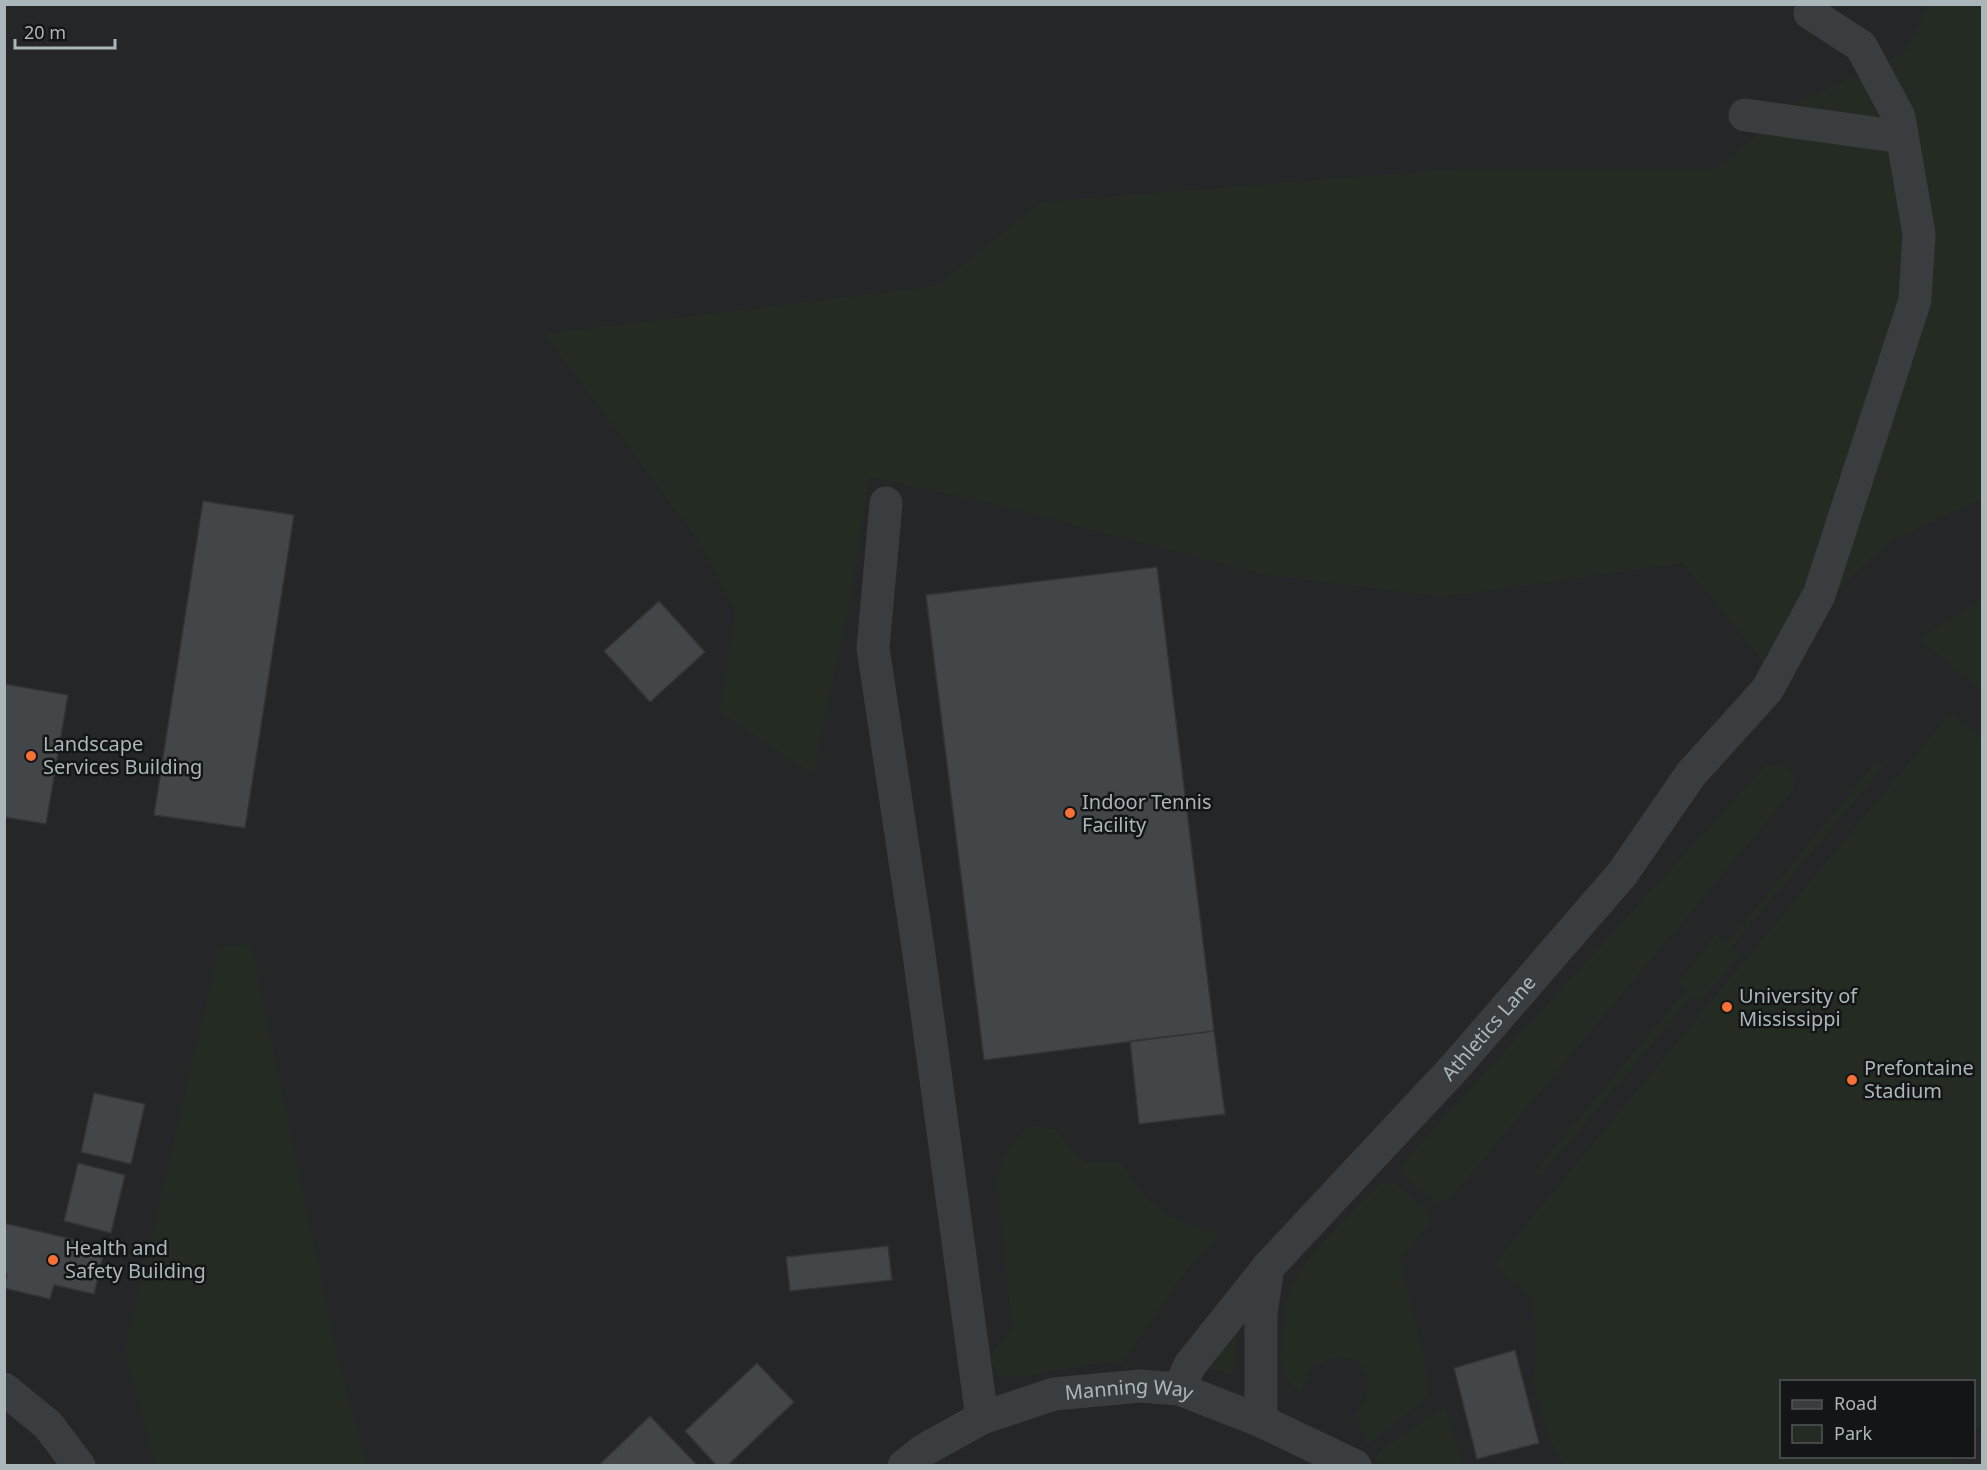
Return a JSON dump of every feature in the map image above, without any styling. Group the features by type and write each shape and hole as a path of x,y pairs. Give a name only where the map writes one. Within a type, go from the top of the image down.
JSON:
{"street":[{"name":"Athletics Lane","path":"1179,1389 1190,1365 1269,1266 1455,1067 1622,874 1691,774 1767,690 1819,596 1915,300 1919,234 1899,117 1861,46 1810,12"},
{"path":"1745,115 1902,136"},
{"path":"885,503 873,648 982,1418"},
{"path":"1261,1421 1261,1313 1269,1266"},
{"name":"Manning Way","path":"904,1466 924,1450 982,1418 1054,1394 1140,1386 1179,1389 1261,1421 1355,1466"},
{"path":"4,1389 48,1425 79,1466"}],"shaded area":[{"path":"5,5 1982,5 1982,1465 5,1466"}],"green space":[{"path":"1929,5 1982,5 1982,499 1888,542 1764,662 1683,563 1442,597 1262,574 982,501 869,477 850,602 813,774 720,711 735,613 700,543 545,334 937,286 1042,202 1457,169 1716,169 1796,103 1904,54"},
{"path":"1982,598 1982,691 1920,639"},
{"path":"1950,713 1982,739 1982,1424 1975,1433 1975,1380 1780,1380 1780,1458 1954,1458 1947,1466 1564,1465 1550,1440 1533,1383 1537,1343 1531,1297 1493,1265"},
{"path":"1878,760 1884,766 1732,947 1741,955 1700,1002 1692,996 1540,1177 1535,1171 1686,990 1678,983 1716,934 1727,943"},
{"path":"1780,764 1794,775 1794,789 1449,1200 1436,1202 1404,1176 1402,1164 1766,765"},
{"path":"251,944 337,1354 367,1465 155,1465 125,1350 219,947"},
{"path":"1036,1126 1055,1130 1085,1163 1123,1163 1136,1185 1158,1208 1178,1220 1217,1233 1216,1240 1186,1270 1123,1363 1090,1364 1016,1378 1000,1375 992,1362 991,1354 1012,1329 997,1182 1003,1159 1024,1128"},
{"path":"1380,1184 1395,1184 1427,1209 1431,1223 1400,1258 1425,1360 1429,1396 1367,1445 1356,1413 1365,1400 1368,1387 1366,1375 1359,1361 1342,1356 1313,1366 1301,1393 1285,1376 1281,1350 1285,1311 1294,1282 1322,1244"},
{"path":"1239,1322 1233,1375 1199,1366"},
{"path":"1446,1407 1463,1465 1385,1465 1375,1458 1382,1449"}],"building":[{"path":"203,501 294,515 245,828 154,815"},
{"name":"Indoor Tennis Facility","path":"1157,567 1214,1031 984,1060 926,595"},
{"path":"659,601 705,652 650,702 604,651"},
{"name":"Landscape Services Building","path":"4,684 68,695 46,824 4,817"},
{"path":"1214,1031 1225,1114 1139,1124 1130,1041"},
{"path":"94,1093 145,1104 131,1164 81,1152"},
{"path":"78,1163 125,1175 111,1233 64,1221"},
{"name":"Health and Safety Building","path":"4,1223 105,1247 94,1294 54,1285 50,1299 4,1288 7,1274 4,1273"},
{"path":"888,1246 892,1280 790,1291 786,1257"},
{"path":"1515,1350 1539,1443 1477,1459 1454,1368"},
{"path":"757,1363 794,1402 727,1466 717,1466 685,1431"},
{"path":"650,1416 698,1466 598,1466"}],"place":[{"name":"Landscape Services Building","path":"31,756"},
{"name":"Indoor Tennis Facility","path":"1070,813"},
{"name":"University of Mississippi","path":"1727,1007"},
{"name":"Prefontaine Stadium","path":"1852,1080"},
{"name":"Health and Safety Building","path":"53,1260"}]}
